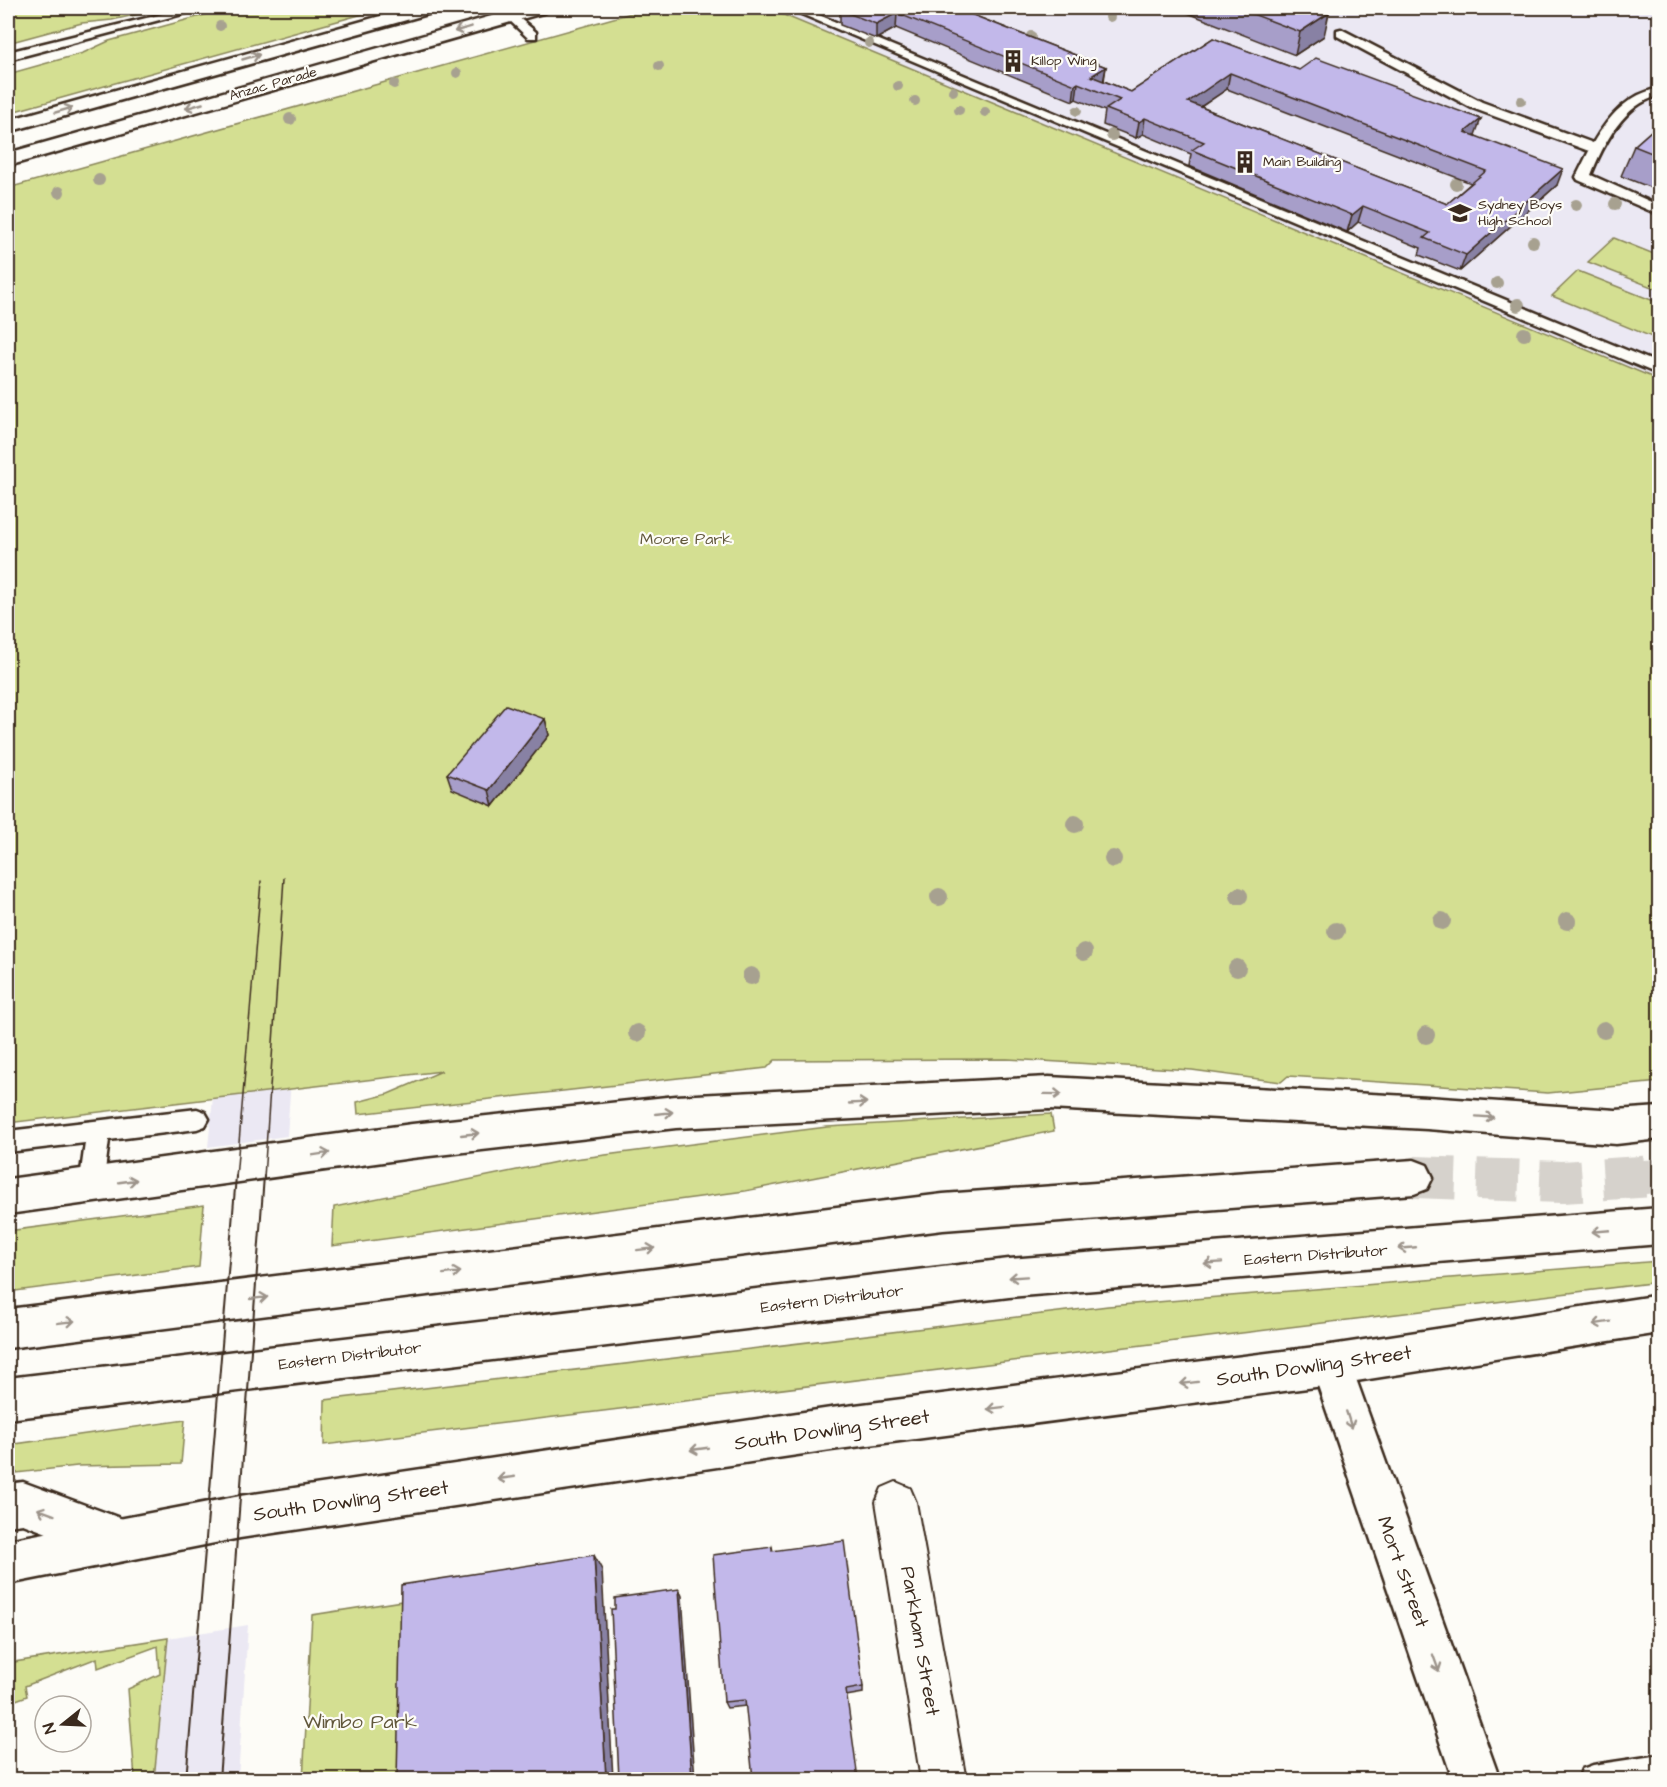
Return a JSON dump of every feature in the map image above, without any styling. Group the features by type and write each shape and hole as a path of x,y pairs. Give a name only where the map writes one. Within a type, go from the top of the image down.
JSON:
{"main road":[{"name":"Anzac Parade","path":"8,126 428,8"},
{"name":"Anzac Parade","path":"8,160 539,8"},
{"path":"8,1197 412,1141 676,1112 1049,1093 1427,1113 1616,1127 1659,1124"},
{"path":"8,1329 944,1212 1414,1177"},
{"name":"Eastern Distributor","path":"8,1399 1010,1278 1384,1250 1659,1226"},
{"name":"South Dowling Street","path":"8,1562 240,1517 831,1429 1331,1365 1659,1314"},
{"name":"Mort Street","path":"1331,1365 1477,1779"},
{"path":"8,1505 23,1503 121,1539"}],"street":[{"name":"Parkham Street","path":"896,1502 944,1779"}],"lane":[{"path":"8,56 199,8"},
{"path":"793,8 1659,370"},
{"path":"511,15 532,35"},
{"path":"1341,33 1477,105 1594,148"},
{"path":"1659,92 1648,92 1642,95 1615,121 1594,148 1583,177 1659,211"},
{"path":"8,1142 197,1119"},
{"path":"91,1186 98,1131"},
{"path":"1593,1779 1659,1770"}],"shaded area":[{"name":"Sydney Boys High School","path":"767,8 1659,8 1659,380 1069,133"},
{"path":"292,1065 287,1136 208,1147 216,1068"},
{"path":"248,1625 238,1779 154,1780 168,1638"}],"green space":[{"path":"8,8 167,8 112,20 82,23 8,43"},
{"path":"230,8 375,8 377,10 8,113 8,74 83,53 109,41"},
{"name":"Moore Park","path":"649,8 767,8 1659,380 1659,1082 1548,1093 1288,1076 1281,1082 1192,1070 1007,1059 775,1060 767,1068 358,1114 357,1102 388,1094 442,1071 8,1123 8,188"},
{"path":"1614,238 1659,256 1659,290 1588,262"},
{"path":"1578,271 1659,303 1659,340 1552,296"},
{"path":"1051,1114 1054,1131 745,1191 332,1246 334,1207 566,1160 827,1127"},
{"path":"204,1205 199,1267 8,1292 8,1231"},
{"path":"1659,1261 1659,1282 324,1445 325,1400 1108,1306"},
{"path":"185,1420 181,1464 77,1466 8,1474 8,1445"},
{"name":"Wimbo Park","path":"415,1599 412,1779 303,1780 312,1615"},
{"path":"168,1638 154,1779 135,1779 128,1689 160,1674 158,1646 98,1668 97,1658 25,1686 27,1696 8,1703 8,1663"}],"building":[{"path":"844,8 955,8 1106,67 1091,76 1131,92 1213,38 1299,70 1316,58 1481,119 1465,132 1563,169 1466,255 1424,238 1430,233 1363,206 1352,215 1192,150 1204,142 1145,118 1139,122 1106,109 1120,100 1078,83 1075,85 897,13 876,24 840,10","holes":["1230,73 1486,171 1447,204 1188,102"]},
{"path":"1237,8 1314,8 1329,13 1300,32"},
{"path":"1659,124 1659,156 1634,146"},
{"path":"506,705 545,719 489,790 447,774"},
{"path":"844,1541 863,1687 846,1690 858,1779 753,1779 745,1700 724,1702 713,1555 772,1547 772,1551"},
{"path":"594,1555 606,1779 397,1779 401,1585"},
{"path":"679,1589 692,1779 619,1779 611,1609 615,1609 615,1598"}],"tunnel":[{"path":"1440,1178 1414,1177 1562,1182 1654,1176"},
{"path":"1629,1178 1660,1176"}],"tram line":[{"path":"264,1178 284,878"},
{"path":"236,1178 261,881"},
{"path":"186,1780 236,1176"},
{"path":"219,1780 264,1176"}],"place":[{"name":"Killop Wing","path":"1013,61"},
{"name":"Main Building","path":"1245,162"},
{"name":"Sydney Boys High School","path":"1460,213"}]}
